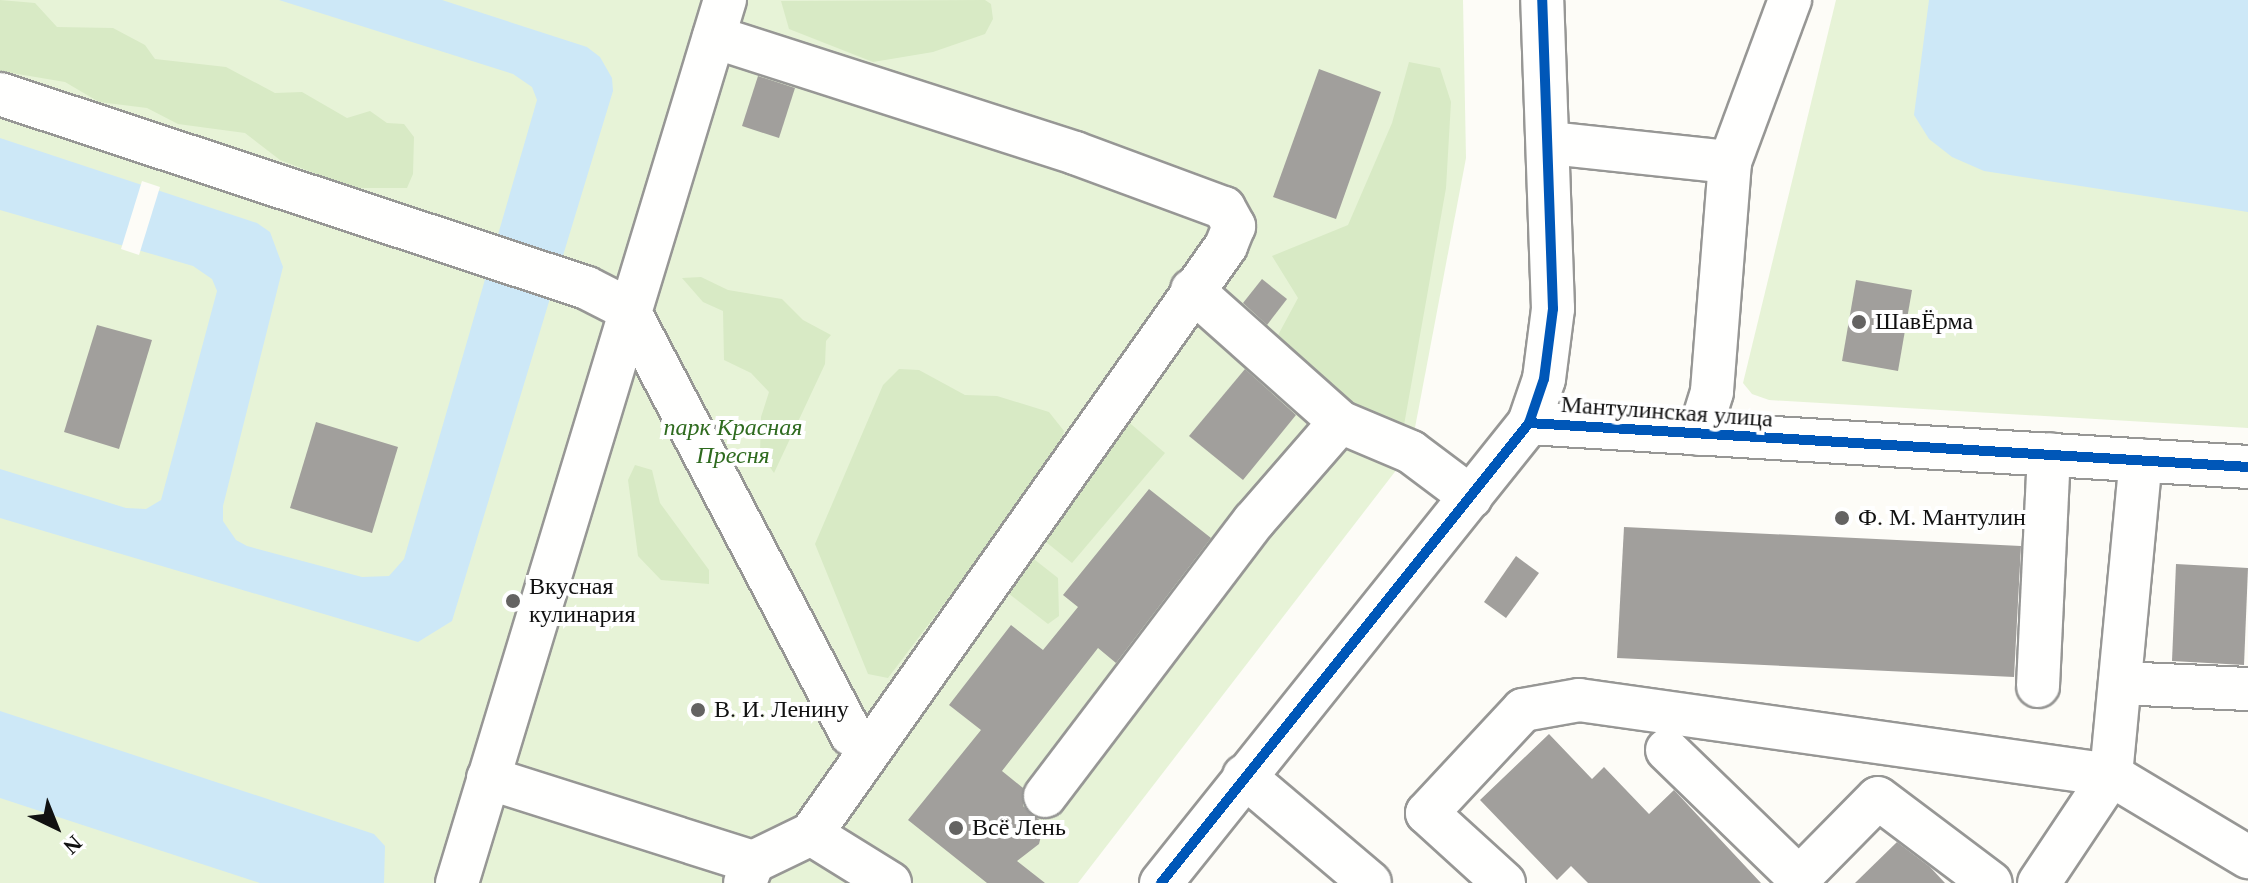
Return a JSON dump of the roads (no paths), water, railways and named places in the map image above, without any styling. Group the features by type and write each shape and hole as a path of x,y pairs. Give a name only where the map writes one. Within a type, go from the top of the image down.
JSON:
{"street":[{"path":"1529,423 1544,379 1553,309 1551,143 1542,0"},
{"path":"1699,434 1712,392 1730,162 1790,0"},
{"path":"457,883 488,778 628,309 719,19 1224,208 1234,226 1192,290 865,737 811,834 749,873 488,778"},
{"path":"0,94 587,288 628,309 865,737"},
{"path":"1551,143 1730,162"},
{"path":"1192,290 1340,422 1411,452 1471,497"},
{"path":"1045,796 1254,521 1340,422"},
{"name":"Мантулинская улица","path":"1161,883 1529,423 2248,467"},
{"path":"2038,686 2049,454"},
{"path":"2039,883 2111,775 2141,460"},
{"path":"2120,683 2248,689"},
{"path":"1504,883 1427,813 1523,710 1579,700 1990,754 2111,775 2248,857"},
{"path":"1667,750 1799,878 1878,798 1991,883"},
{"path":"1244,776 1370,883"},
{"path":"811,834 890,883"}],"water":[{"path":"279,0 442,0 587,47 600,57 612,78 613,91 452,621 418,642 0,518 0,469 126,508 146,509 161,500 217,291 212,279 193,266 0,210 0,138 257,223 270,232 283,267 223,506 223,521 236,540 247,546 362,577 389,576 404,559 537,100 532,87 513,74"},
{"path":"1929,0 2248,0 2248,212 1984,171 1952,157 1929,139 1914,115"},
{"path":"0,711 374,834 385,846 384,883 260,883 0,798"}],"place":[{"name":"ШавЁрма","path":"1859,322"},
{"name":"Ф. М. Мантулин","path":"1842,518"},
{"name":"Вкусная кулинария","path":"513,601"},
{"name":"В. И. Ленину","path":"698,710"},
{"name":"Всё Лень","path":"956,828"}],"park label":[{"name":"парк Красная Пресня","path":"733,442"}]}
